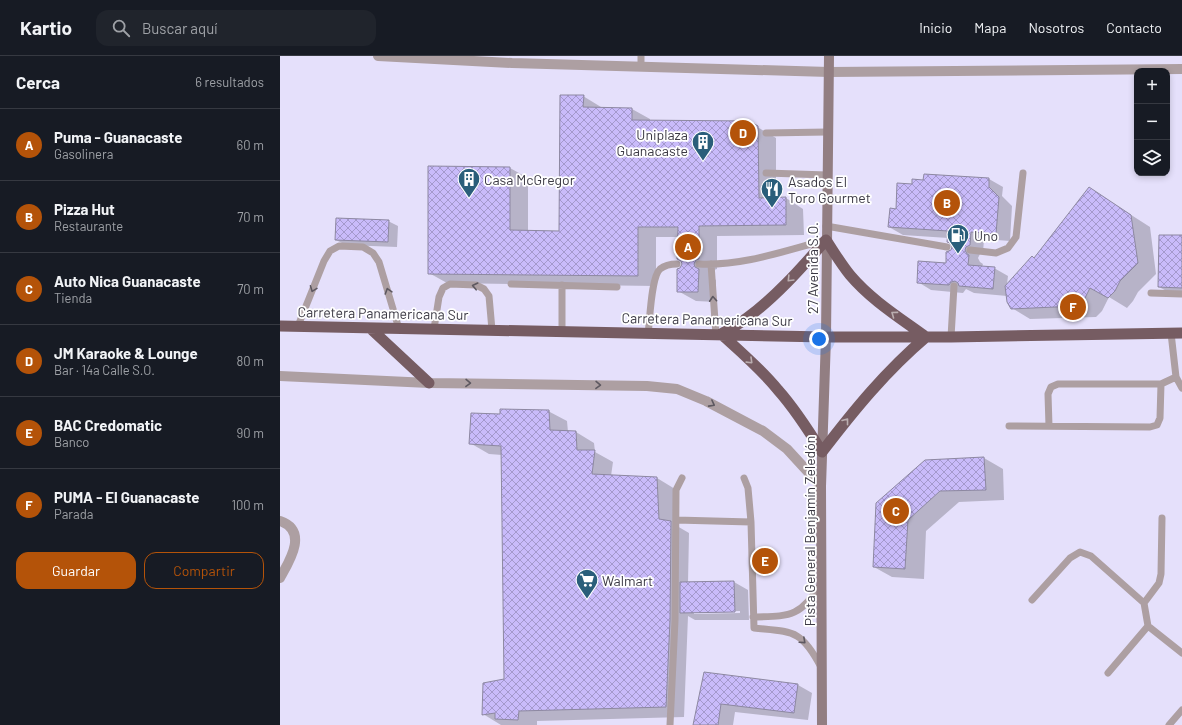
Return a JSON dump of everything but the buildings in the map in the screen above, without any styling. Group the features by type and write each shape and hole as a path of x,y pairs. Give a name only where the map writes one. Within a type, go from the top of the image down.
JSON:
{"highway":[{"path":"826,240 843,265 864,290 926,337 895,365 860,403 822,452 806,426 779,390 718,335 747,318 765,303 784,286 826,240"},
{"name":"Carretera Panamericana Sur","path":"280,326 826,337 951,337 1177,333"},
{"path":"370,328 429,383"}],"main road":[{"name":"27 Avenida S.O.","path":"826,337 829,56"},
{"name":"Pista General Benjamín Zeledón","path":"822,725 821,486 826,337"}],"street":[{"path":"378,56 512,60 641,67 829,72 1182,69"},
{"path":"280,376 429,383 647,386 677,389 706,401 763,431 787,449 821,486"},
{"path":"280,521 293,531 296,542 293,555 280,578"}],"lane":[{"path":"641,56 641,67"},
{"path":"766,133 827,132"},
{"path":"766,173 827,175"},
{"path":"970,250 996,253 1008,248 1016,237 1023,173"},
{"path":"826,226 947,247"},
{"path":"699,264 751,260 826,240"},
{"path":"298,326 324,260 330,251 339,246 363,247 373,253 379,262 399,329"},
{"path":"648,334 654,278 658,270 666,265 677,264"},
{"path":"711,264 718,335"},
{"path":"434,329 439,297 443,288 450,284 476,285 484,289 488,296 492,330"},
{"path":"511,284 617,287"},
{"path":"562,285 562,332"},
{"path":"951,337 954,286"},
{"path":"1151,293 1182,294"},
{"path":"1177,333 1176,377 1182,388"},
{"path":"1049,426 1048,394 1051,387 1058,384 1161,384 1176,377"},
{"path":"1009,426 1150,427 1157,425 1160,418 1161,384"},
{"path":"670,725 675,620 676,490 682,478"},
{"path":"744,478 748,488 751,522 754,628 785,631 795,634 805,642 813,652 822,670"},
{"path":"1144,603 1159,583 1162,574 1162,518"},
{"path":"676,520 751,522"},
{"path":"1032,600 1070,558 1080,552 1092,556 1144,603 1148,626 1182,653"},
{"path":"753,617 791,614 800,609 811,599 822,582"},
{"path":"1108,673 1148,626"},
{"path":"1169,725 1182,710"}],"place":[{"name":"JM Karaoke & Lounge","path":"743,133"},
{"name":"Uniplaza Guanacaste","path":"703,162"},
{"name":"Casa McGregor","path":"469,198"},
{"name":"Pizza Hut","path":"947,203"},
{"name":"Asados El Toro Gourmet","path":"772,208"},
{"name":"Puma - Guanacaste","path":"688,247"},
{"name":"Uno","path":"958,254"},
{"name":"PUMA - El Guanacaste","path":"1073,307"},
{"name":"Auto Nica Guanacaste","path":"896,511"},
{"name":"BAC Credomatic","path":"765,561"},
{"name":"Walmart","path":"587,600"}]}
